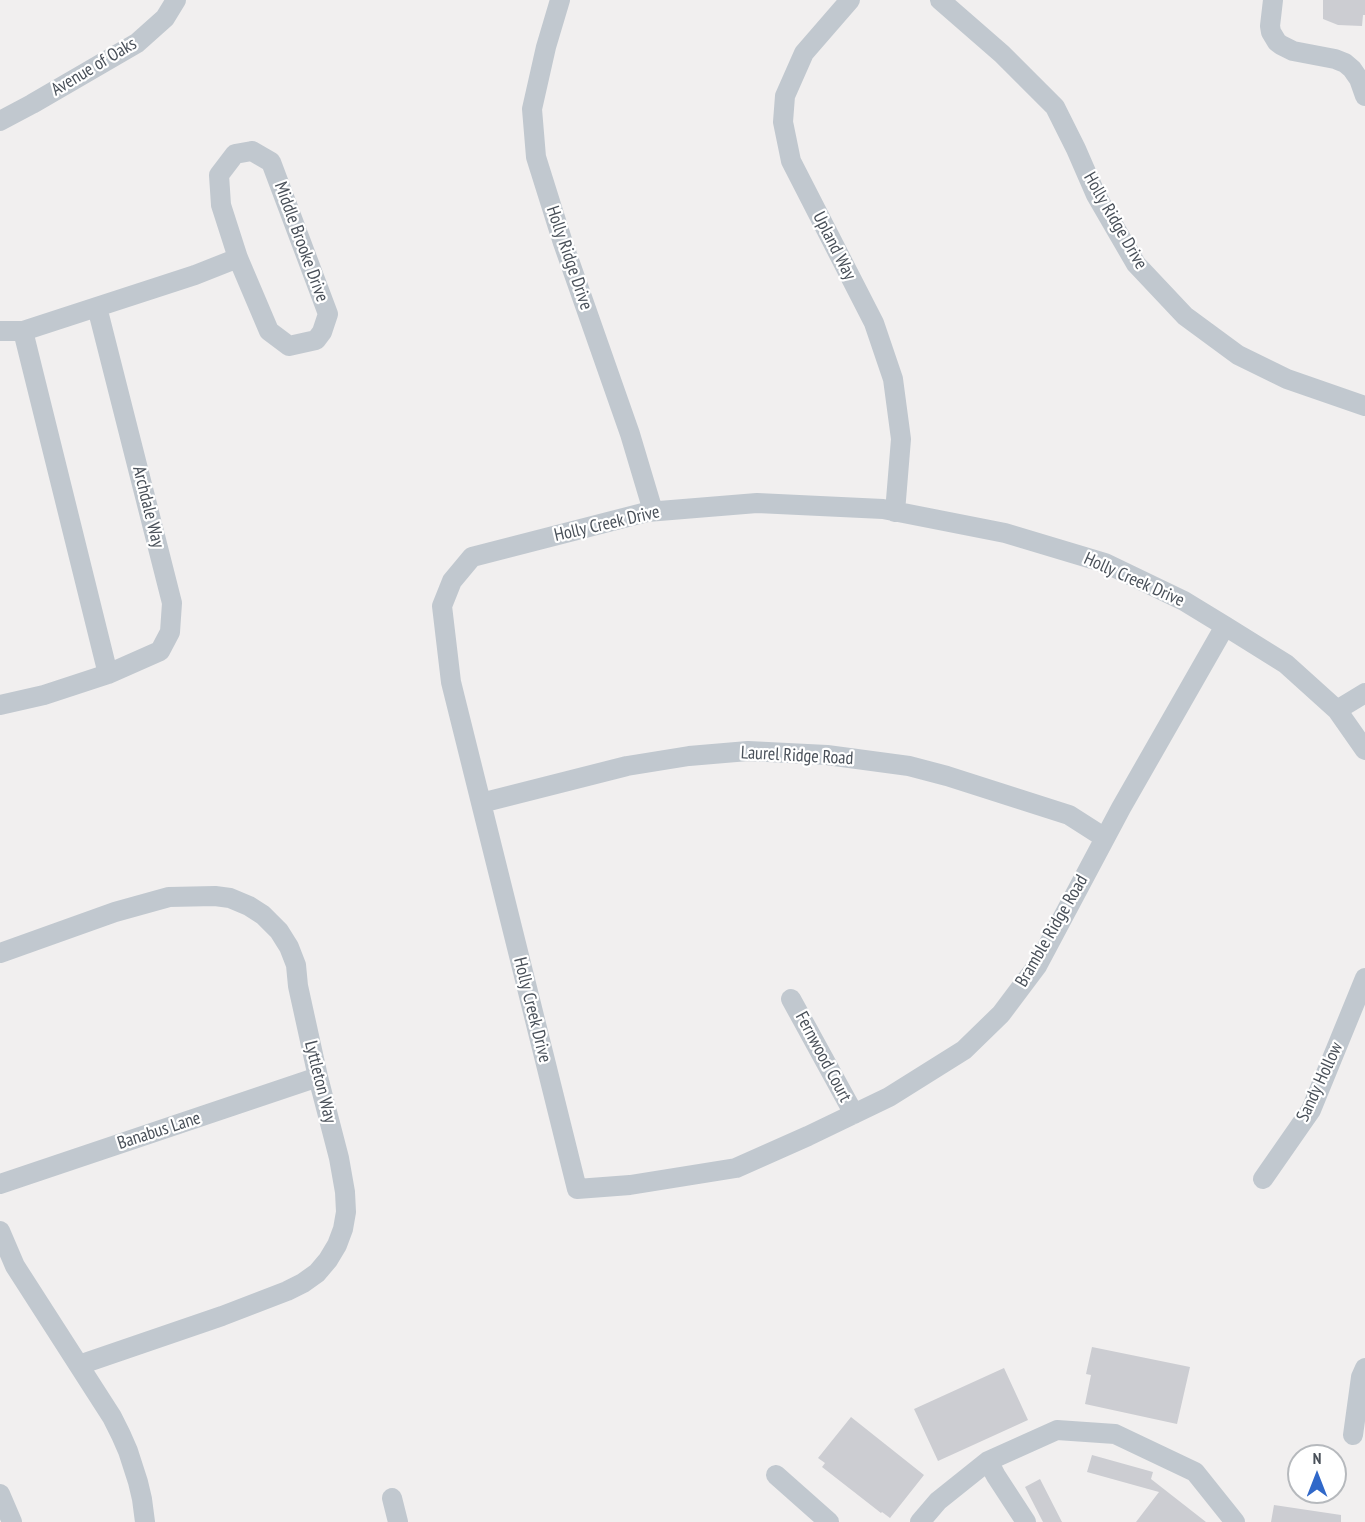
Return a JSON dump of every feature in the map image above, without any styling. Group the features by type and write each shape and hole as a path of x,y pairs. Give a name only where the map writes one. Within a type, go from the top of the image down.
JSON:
{"street":[{"name":"Avenue of Oaks","path":"0,121 137,43 165,18 176,0"},
{"name":"Holly Ridge Drive","path":"560,0 546,47 532,109 536,157 563,243 630,434 653,511"},
{"name":"Upland Way","path":"850,0 804,53 785,96 783,122 791,161 874,323 893,379 901,439 895,512"},
{"name":"Holly Ridge Drive","path":"940,0 1002,54 1055,107 1096,195 1136,264 1185,316 1238,355 1287,379 1365,406"},
{"path":"1273,0 1270,26 1277,42 1293,51 1335,58 1345,63 1359,79 1365,96"},
{"name":"Middle Brooke Drive","path":"252,151 271,162 328,314 322,332 316,340 289,346 270,331 238,258 221,205 219,175 235,154 252,151"},
{"path":"0,331 23,331 195,275 238,258"},
{"name":"Archdale Way","path":"0,705 44,695 108,674 160,651 170,632 172,603 97,307"},
{"path":"23,331 108,674"},
{"name":"Holly Creek Drive","path":"577,1189 451,682 441,606 452,581 472,557 647,512 757,504 883,510 1008,534 1105,563 1184,601 1286,664 1337,710 1364,747"},
{"name":"Bramble Ridge Road","path":"577,1189 630,1185 736,1168 889,1097 964,1050 1001,1014 1037,966 1105,838 1225,626"},
{"path":"1337,710 1365,693"},
{"name":"Laurel Ridge Road","path":"481,803 627,766 689,756 748,751 827,754 909,766 947,777 1069,815 1105,838"},
{"name":"Lyttleton Way","path":"0,953 142,903 169,897 214,896 230,898 249,906 263,915 279,931 296,965 298,986 318,1077 339,1158 345,1192 346,1212 343,1229 337,1245 317,1273 287,1291 79,1365"},
{"name":"Sandy Hollow","path":"1263,1179 1311,1110 1365,978"},
{"name":"Fernwood Court","path":"791,999 854,1114"},
{"name":"Banabus Lane","path":"0,1184 318,1077"},
{"path":"0,1231 15,1266 112,1417 128,1451 142,1499 145,1522"},
{"path":"1353,1435 1360,1377 1365,1368"},
{"path":"920,1522 938,1501 988,1461 1057,1430 1115,1434 1195,1472 1235,1522"},
{"path":"988,1461 1026,1522"},
{"path":"776,1475 829,1522"},
{"path":"0,1494 12,1522"},
{"path":"392,1498 398,1522"}],"building":[{"path":"1323,0 1365,0 1362,26 1338,25 1323,19"},
{"path":"1092,1347 1190,1367 1177,1424 1085,1404 1091,1375 1086,1374"},
{"path":"1004,1368 1028,1420 938,1461 914,1409"},
{"path":"851,1417 924,1475 890,1518 822,1467 825,1463 818,1458"},
{"path":"1092,1455 1153,1472 1151,1479 1206,1522 1136,1522 1159,1492 1087,1472"},
{"path":"1040,1479 1062,1522 1043,1522 1025,1487"},
{"path":"1274,1505 1341,1515 1341,1522 1271,1522"}]}
